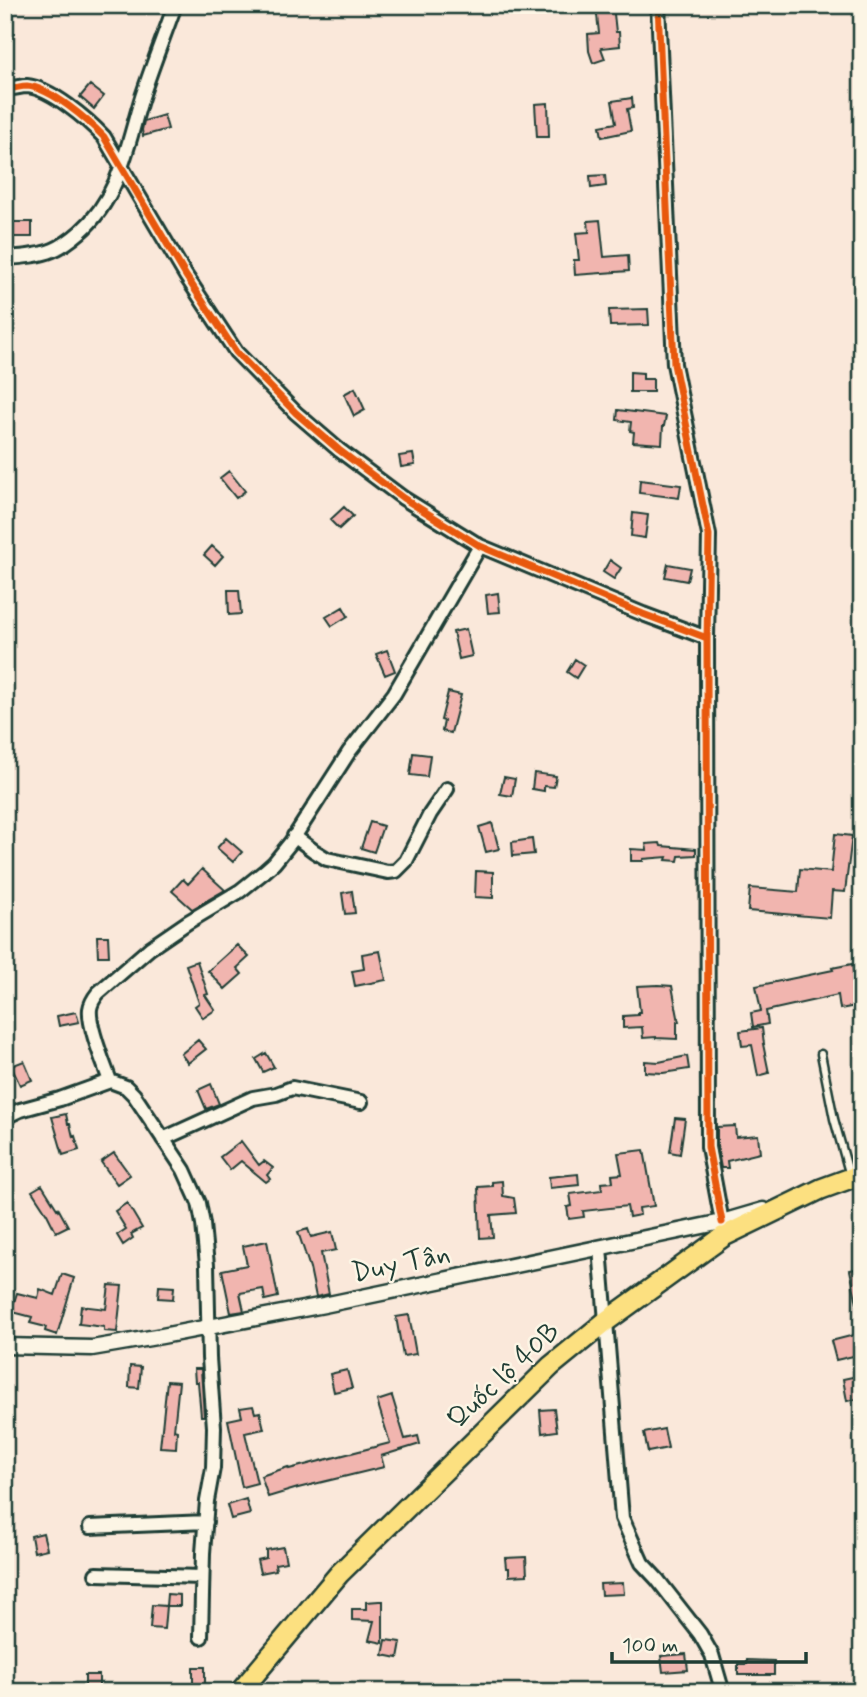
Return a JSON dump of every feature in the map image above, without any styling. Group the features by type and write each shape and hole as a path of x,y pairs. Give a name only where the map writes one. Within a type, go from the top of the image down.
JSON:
{"highway":[{"name":"Quốc lộ 40B","path":"240,1692 339,1574 551,1366 606,1322 724,1236 803,1197 856,1176"}],"street":[{"path":"5,258 54,250 85,228 100,211 113,190 122,167 142,97 175,5"},
{"path":"658,5 674,364 709,535 708,1147 722,1222"},
{"path":"5,87 12,89 27,86 47,93 89,122 104,137 186,275 236,352 296,413 371,475 480,546 708,638"},
{"path":"110,1081 91,1022 93,999 150,948 240,891 265,871 294,836 349,752 394,694 480,546"},
{"path":"294,836 327,859 396,872 406,861 430,814 447,789"},
{"path":"5,1117 110,1081 126,1087 184,1170 199,1203 206,1265 214,1427 213,1468 202,1577 201,1637"},
{"path":"163,1139 253,1098 292,1088 361,1102"},
{"name":"Duy Tân","path":"5,1346 92,1348 324,1305 722,1222 803,1197"},
{"path":"600,1248 622,1518 642,1563 700,1634 712,1655 720,1692"},
{"path":"90,1527 206,1522"},
{"path":"96,1574 202,1577"}],"lane":[{"path":"821,1054 834,1119 856,1176"}],"building":[{"path":"613,5 620,46 601,48 605,59 593,63 588,34 599,33 596,6"},
{"path":"90,85 104,96 94,109 80,97"},
{"path":"632,98 633,108 627,109 631,131 602,137 600,126 616,123 612,101"},
{"path":"548,103 549,137 537,137 535,104"},
{"path":"164,115 168,129 143,136 144,121"},
{"path":"605,175 606,186 591,188 590,176"},
{"path":"600,220 604,257 628,255 629,271 575,275 574,260 579,260 576,233 589,232 588,221"},
{"path":"7,222 32,222 32,237 7,237"},
{"path":"648,309 649,325 610,326 609,310"},
{"path":"630,372 643,373 643,379 653,379 653,392 630,392"},
{"path":"355,388 365,410 354,416 344,394"},
{"path":"618,410 666,416 662,444 633,442 631,422 617,420"},
{"path":"413,454 415,465 401,467 399,456"},
{"path":"229,471 245,491 236,498 220,478"},
{"path":"640,480 681,485 679,498 639,493"},
{"path":"344,507 353,516 339,529 330,520"},
{"path":"633,513 648,515 645,538 631,536"},
{"path":"212,546 223,556 215,565 204,555"},
{"path":"610,560 621,568 614,579 603,572"},
{"path":"668,564 690,568 687,581 665,577"},
{"path":"228,590 239,590 241,614 229,615"},
{"path":"498,593 500,612 488,613 486,595"},
{"path":"343,607 348,616 332,626 326,617"},
{"path":"466,629 472,656 459,659 453,632"},
{"path":"387,650 395,671 385,675 376,654"},
{"path":"575,659 584,665 576,678 567,672"},
{"path":"448,692 461,695 451,733 442,731 444,721 441,720"},
{"path":"413,753 430,755 427,777 410,775"},
{"path":"534,773 556,776 554,787 544,786 544,791 532,789"},
{"path":"504,777 515,779 512,796 500,794"},
{"path":"370,822 383,826 374,852 361,848"},
{"path":"492,823 499,849 486,852 479,827"},
{"path":"835,834 852,836 845,892 832,891 830,918 748,911 750,888 798,892 800,869 831,872"},
{"path":"226,838 242,852 233,862 217,848"},
{"path":"532,839 534,854 513,856 512,842"},
{"path":"660,843 661,846 696,849 696,855 679,856 678,861 666,860 667,857 631,861 631,849 647,850 646,844"},
{"path":"202,869 225,890 192,909 172,891 183,879 188,884"},
{"path":"476,871 493,872 493,898 475,897"},
{"path":"352,891 355,913 345,914 342,893"},
{"path":"97,936 108,936 109,956 98,956"},
{"path":"237,945 249,957 237,968 242,974 225,989 208,971"},
{"path":"380,951 386,980 355,986 352,971 364,969 362,954"},
{"path":"197,961 208,994 205,995 215,1010 203,1018 195,1006 199,1003 186,965"},
{"path":"852,964 861,1005 840,1009 838,995 766,1011 768,1024 753,1027 751,1013 761,1011 756,986"},
{"path":"637,986 672,986 679,1022 677,1039 643,1038 642,1027 623,1028 623,1016 638,1015 640,1012"},
{"path":"76,1012 79,1022 59,1026 57,1016"},
{"path":"762,1028 769,1073 758,1076 752,1045 742,1046 740,1031"},
{"path":"198,1040 206,1049 188,1063 181,1054"},
{"path":"266,1053 274,1067 263,1072 256,1059"},
{"path":"687,1056 689,1069 663,1073 645,1072 645,1061 659,1062"},
{"path":"24,1061 32,1080 20,1085 11,1066"},
{"path":"211,1084 219,1104 206,1109 198,1090"},
{"path":"66,1114 79,1150 63,1155 52,1117"},
{"path":"675,1118 685,1119 680,1154 670,1152"},
{"path":"735,1126 736,1137 758,1135 760,1153 727,1161 728,1168 721,1168 717,1127"},
{"path":"241,1141 259,1165 264,1161 273,1168 267,1175 270,1179 266,1182 241,1161 230,1170 220,1157"},
{"path":"644,1150 654,1206 639,1208 640,1215 629,1217 627,1206 583,1211 584,1217 569,1219 567,1207 572,1206 570,1194 602,1190 601,1183 613,1182 612,1175 622,1174 618,1153"},
{"path":"114,1153 130,1175 117,1184 101,1162"},
{"path":"578,1174 579,1185 550,1188 549,1177"},
{"path":"502,1181 503,1196 514,1198 516,1213 491,1215 493,1237 480,1238 478,1187 492,1186 492,1182"},
{"path":"42,1185 68,1226 56,1232 32,1191"},
{"path":"127,1203 142,1228 131,1234 133,1238 123,1245 117,1235 126,1229 115,1211"},
{"path":"308,1229 311,1237 332,1232 336,1250 321,1253 329,1294 316,1297 298,1232"},
{"path":"267,1241 278,1297 265,1300 263,1289 240,1293 244,1311 231,1313 222,1270 247,1265 243,1246"},
{"path":"862,1268 862,1303 857,1304 850,1270"},
{"path":"62,1274 74,1278 57,1335 45,1331 46,1327 30,1323 32,1317 5,1310 5,1299 14,1302 17,1293 38,1298 40,1289 55,1295"},
{"path":"109,1285 122,1286 117,1332 104,1331 104,1327 79,1324 81,1306 106,1309"},
{"path":"159,1286 174,1287 173,1299 158,1298"},
{"path":"409,1315 416,1354 403,1356 396,1317"},
{"path":"862,1333 862,1354 836,1360 831,1341"},
{"path":"130,1366 141,1367 139,1388 129,1387"},
{"path":"194,1369 201,1369 204,1416 201,1416"},
{"path":"347,1370 352,1388 334,1392 330,1374"},
{"path":"862,1375 862,1398 847,1401 843,1379"},
{"path":"167,1381 179,1382 174,1430 177,1431 176,1448 160,1447"},
{"path":"392,1396 405,1439 418,1436 420,1444 381,1456 384,1467 268,1497 261,1476 390,1443 377,1401"},
{"path":"253,1406 255,1413 260,1412 264,1429 245,1433 257,1483 242,1487 228,1420 242,1417 240,1408"},
{"path":"554,1409 557,1431 542,1433 540,1410"},
{"path":"664,1429 668,1448 648,1452 644,1433"},
{"path":"246,1499 250,1514 231,1519 227,1505"},
{"path":"43,1533 47,1549 34,1552 31,1536"},
{"path":"283,1547 286,1562 275,1564 276,1570 260,1573 257,1560 266,1558 266,1550"},
{"path":"526,1557 527,1575 509,1576 505,1558"},
{"path":"623,1583 624,1594 601,1595 600,1584"},
{"path":"167,1594 180,1595 180,1606 166,1606"},
{"path":"383,1601 383,1643 369,1640 374,1621 352,1620 352,1609 366,1609 366,1602"},
{"path":"152,1605 166,1606 164,1629 150,1628"},
{"path":"386,1640 401,1642 398,1658 383,1655"},
{"path":"686,1654 688,1670 663,1672 661,1656"},
{"path":"747,1660 774,1661 774,1675 738,1675 738,1664 747,1664"},
{"path":"193,1667 205,1667 205,1689 193,1689"},
{"path":"85,1675 99,1675 99,1689 85,1689"}],"cycle path":[{"path":"658,5 674,364 709,535 708,1147 722,1222"},
{"path":"5,87 27,86 47,92 79,114 104,137 186,276 236,352 296,413 339,450 403,498 480,546 707,638"}]}
